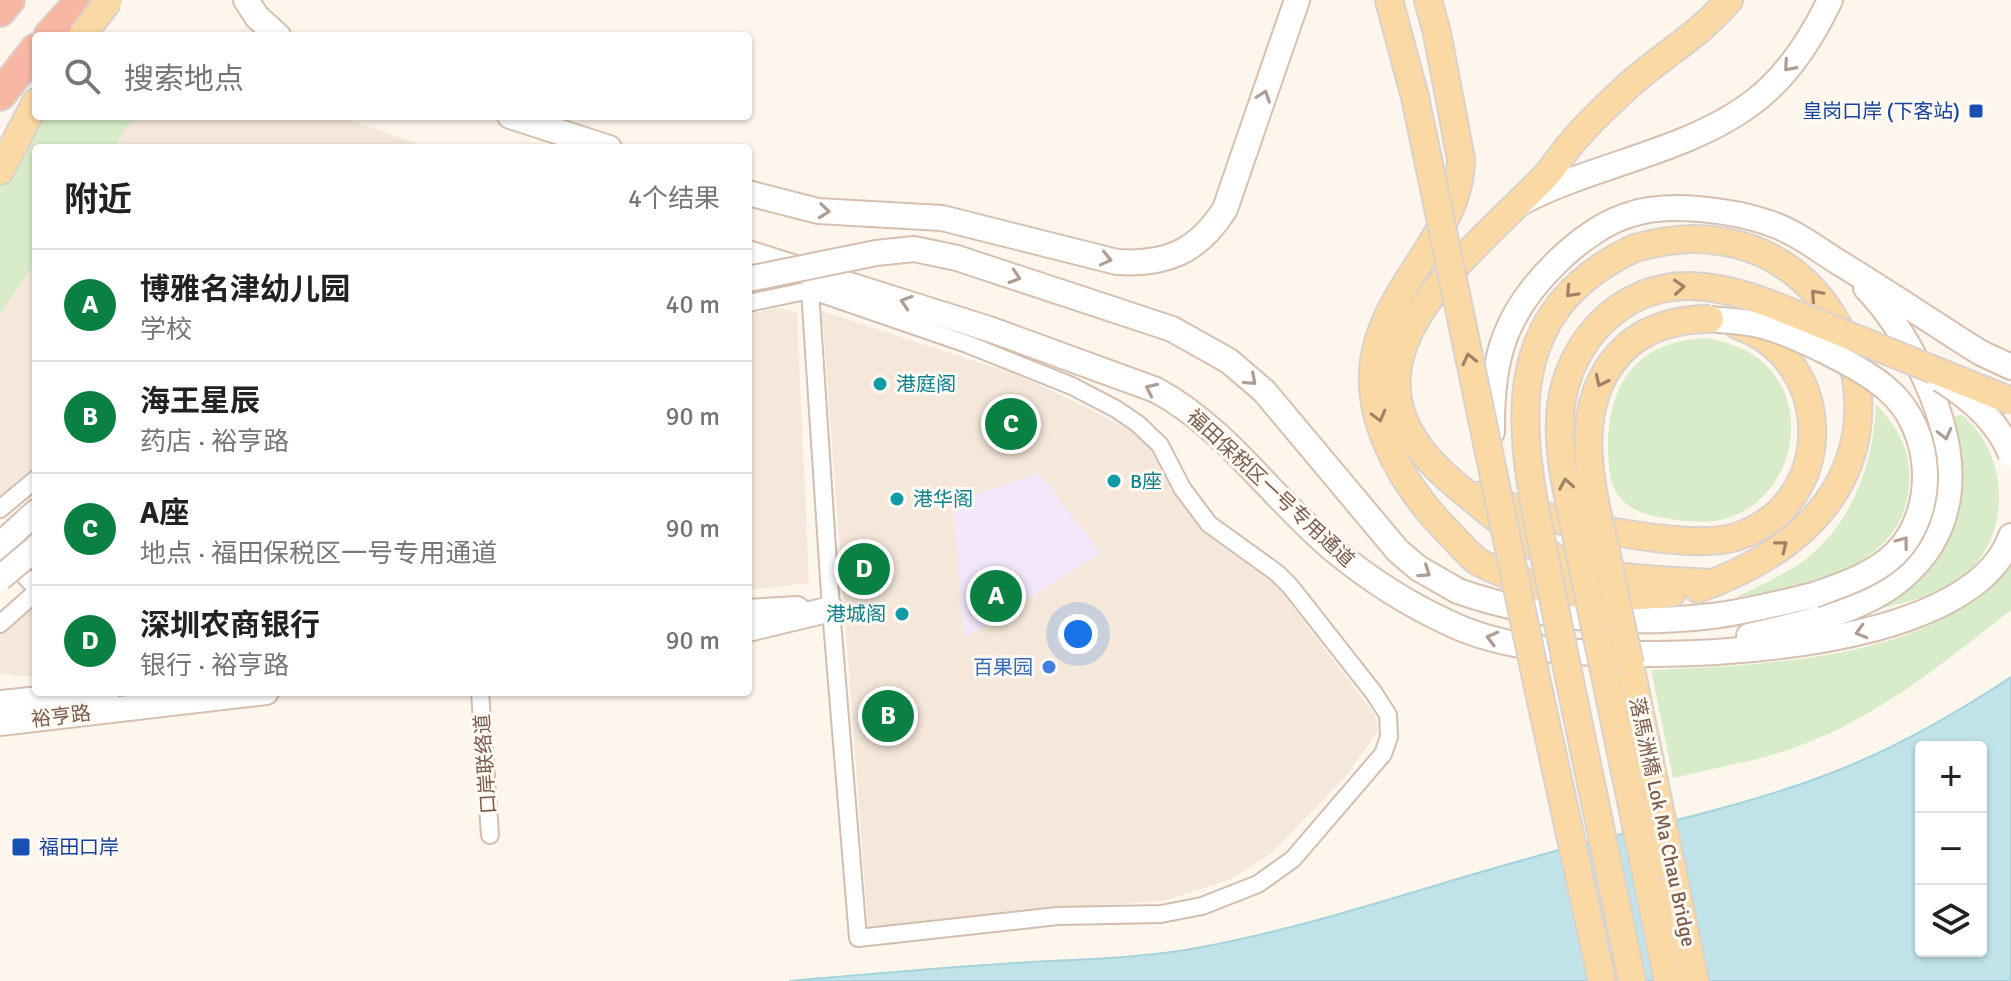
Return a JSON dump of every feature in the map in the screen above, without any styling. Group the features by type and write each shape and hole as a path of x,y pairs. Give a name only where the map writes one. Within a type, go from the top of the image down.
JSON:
{"highway":[{"path":"0,11 9,0"},
{"path":"49,32 72,0"},
{"path":"52,32 82,0"},
{"path":"0,95 32,55"}],"main road":[{"path":"85,32 109,0"},
{"path":"246,0 257,17 274,32"},
{"path":"752,194 818,211 955,221 1117,262 1145,264 1171,257 1196,244 1213,228 1225,209 1297,0"},
{"path":"1389,0 1415,97 1495,490 1602,981"},
{"path":"1428,0 1461,159 1461,179 1450,213 1404,286 1385,323 1375,353 1375,400 1389,446 1403,476 1421,501 1477,561 1542,588 1574,595 1619,597 1676,593 1714,583"},
{"path":"1714,583 1595,574 1527,543 1437,471 1416,446 1401,417 1397,383 1400,352 1435,291 1512,207 1544,178 1607,104 1708,22 1729,0"},
{"path":"1512,207 1555,187 1706,130 1750,105 1800,53 1830,0"},
{"path":"0,171 32,110"},
{"path":"522,120 597,144"},
{"path":"1495,490 1491,408 1493,375 1498,350 1509,323 1524,297 1571,249 1598,230 1632,213 1682,208 1721,212 1785,229 1981,353 2011,367"},
{"path":"1641,658 1788,627 1860,603 1902,578 1915,564 1930,546 1945,509 1950,469 1945,430 1928,384 1893,321 1875,298 1832,260 1752,218"},
{"path":"1590,617 1651,606 1760,562 1783,546 1823,508 1839,483 1857,429 1859,402 1854,364 1834,317 1814,291 1790,270 1761,253 1727,242 1692,238 1660,241 1607,261 1563,298 1537,342 1530,366 1526,397 1527,464 1632,981"},
{"path":"752,278 876,253 914,249 957,258 1181,333 1229,361 1264,391 1398,551 1418,568 1458,591 1504,605 1590,617 1652,620 1713,616 1814,595 1877,568 1907,539 1923,501 1925,478 1920,441 1906,411 1890,391 1870,376 1817,349 1760,325 1710,319"},
{"name":"福田保税区一号专用通道","path":"752,254 989,329 1156,390 1215,433 1333,550 1376,582 1449,623 1477,634 1543,649 1641,658 1771,647 1854,635 1935,607 1968,590 1998,562 2011,536"},
{"name":"落馬洲橋 Lok Ma Chau Bridge","path":"1668,981 1567,492 1561,406 1572,367 1591,333 1606,317 1644,293 1666,287 1715,288 1764,302 2011,401"},
{"name":"落馬洲橋 Lok Ma Chau Bridge","path":"1695,981 1641,658 1591,480 1588,428 1591,404 1600,380 1612,361 1643,334 1666,324 1686,319 1710,319"},
{"path":"1437,471 1483,497 1512,508 1659,538 1710,542 1736,537 1757,527 1791,497 1803,477 1811,453 1811,409 1796,371 1783,354 1765,339 1739,325 1710,319"},
{"path":"1911,360 1968,399 1999,432 2011,455"},
{"path":"0,548 32,516"},
{"path":"0,578 32,551"},
{"path":"752,612 831,609"},
{"path":"752,628 831,609"},
{"name":"裕亨路","path":"0,703 68,696"},
{"name":"裕亨路","path":"0,723 232,696"}],"street":[{"path":"752,302 810,290 967,344 1072,386 1116,409 1160,445 1182,488 1209,524 1277,573 1290,586 1388,715 1389,737 1383,754 1293,859 1258,884 1202,906 1161,914 1058,916 858,938 831,609 810,290"},
{"path":"0,509 32,482"},
{"path":"0,548 32,585"},
{"path":"0,624 32,594"},
{"name":"口岸联络道","path":"480,696 490,835"}],"shaded area":[{"path":"132,120 350,120 418,144 116,144"},
{"path":"32,267 32,472 0,500 0,314"},
{"path":"777,308 797,312 809,583 752,590 752,313"},
{"path":"822,311 1020,376 1136,434 1158,454 1180,503 1214,537 1269,576 1375,715 1378,730 1347,775 1273,852 1231,879 1167,900 868,927"},
{"path":"1039,473 1101,553 964,639 953,502"},
{"path":"32,606 32,677 0,674 0,634"}],"green space":[{"path":"32,119 132,120 116,144 32,144 32,267 0,314 0,143"},
{"path":"1708,338 1746,351 1775,375 1791,416 1785,461 1775,481 1761,498 1733,516 1695,522 1643,513 1619,497 1611,479 1608,442 1615,398 1634,366 1648,355 1665,346"},
{"path":"1876,404 1902,441 1908,461 1909,485 1903,514 1889,537 1869,556 1844,570 1789,588 1734,598 1798,565 1836,528 1858,489 1865,469"},
{"path":"1962,415 1978,432 1990,452 1997,473 1997,518 1990,540 1979,559 1954,583 1923,597 1877,609 1918,581 1937,560 1947,541 1954,522 1959,480 1959,458 1952,417"},
{"path":"2011,564 2011,610 1910,687 1856,720 1799,746 1673,778 1651,670 1794,660 1845,652 1894,639 1940,621 1979,596"}],"water":[{"path":"2011,677 2011,981 789,981 1135,956 1244,938 1778,792 1887,749"}],"place":[{"name":"皇岗口岸 (下客站)","path":"1976,111"},
{"name":"港庭阁","path":"880,384"},
{"name":"A座","path":"1011,424"},
{"name":"B座","path":"1114,481"},
{"name":"港华阁","path":"897,499"},
{"name":"深圳农商银行","path":"864,569"},
{"name":"博雅名津幼儿园","path":"996,596"},
{"name":"港城阁","path":"902,614"},
{"name":"百果园","path":"1049,667"},
{"name":"海王星辰","path":"888,716"},
{"name":"福田口岸","path":"21,847"}]}
